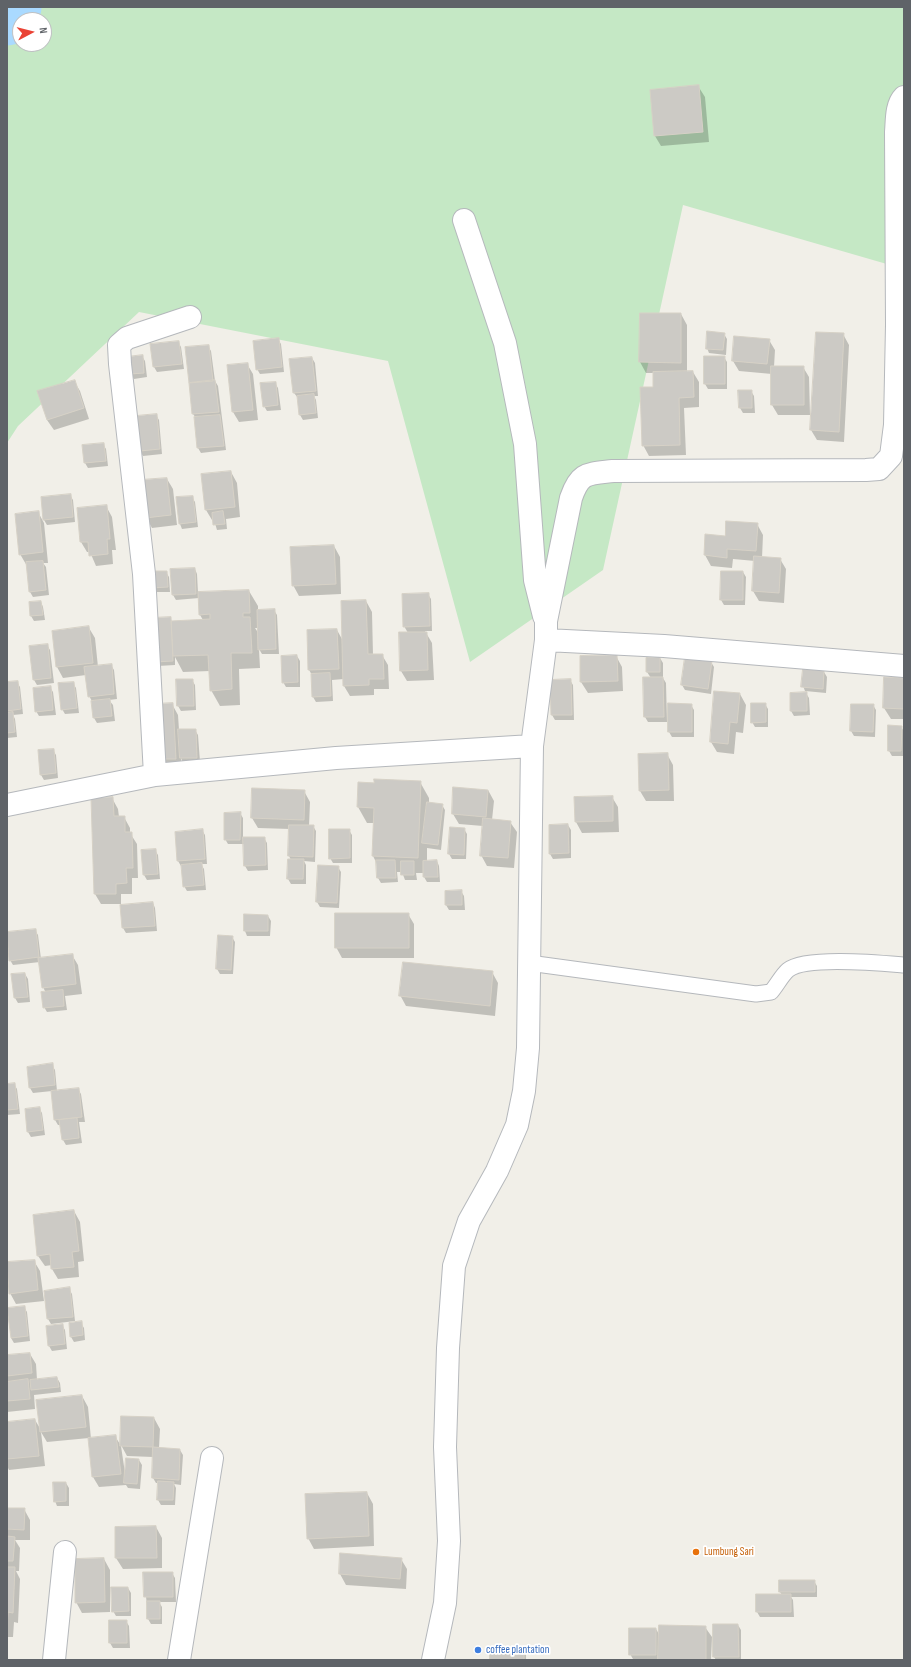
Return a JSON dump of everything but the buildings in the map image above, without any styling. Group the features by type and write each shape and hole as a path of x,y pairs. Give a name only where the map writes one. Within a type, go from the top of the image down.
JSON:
{"street":[{"path":"433,1660 445,1603 449,1541 445,1447 448,1348 454,1266 469,1221 497,1171 517,1125 524,1091 528,1048 532,746 546,630 571,498 576,484 587,474 613,471 866,470 879,469 890,456 895,425 897,325 896,132 898,107 904,97"},
{"path":"464,220 506,343 525,444 535,580 546,630"},
{"path":"155,775 144,574 120,364 120,345 127,338 190,317"},
{"path":"546,630 664,646 904,666"},
{"path":"7,805 155,775 336,758 532,746"},
{"path":"179,1660 212,1458"},
{"path":"54,1660 65,1552"}],"lane":[{"path":"529,963 756,994 771,992 788,970 799,963 818,961 904,965"}],"green space":[{"path":"7,7 904,7 904,269 683,205 603,570 470,662 388,361 139,312 18,426 7,443"}],"waterway":[{"path":"7,20 16,7"}],"place":[{"name":"Lumbung Sari","path":"696,1552"},
{"name":"coffee plantation","path":"478,1650"}]}
